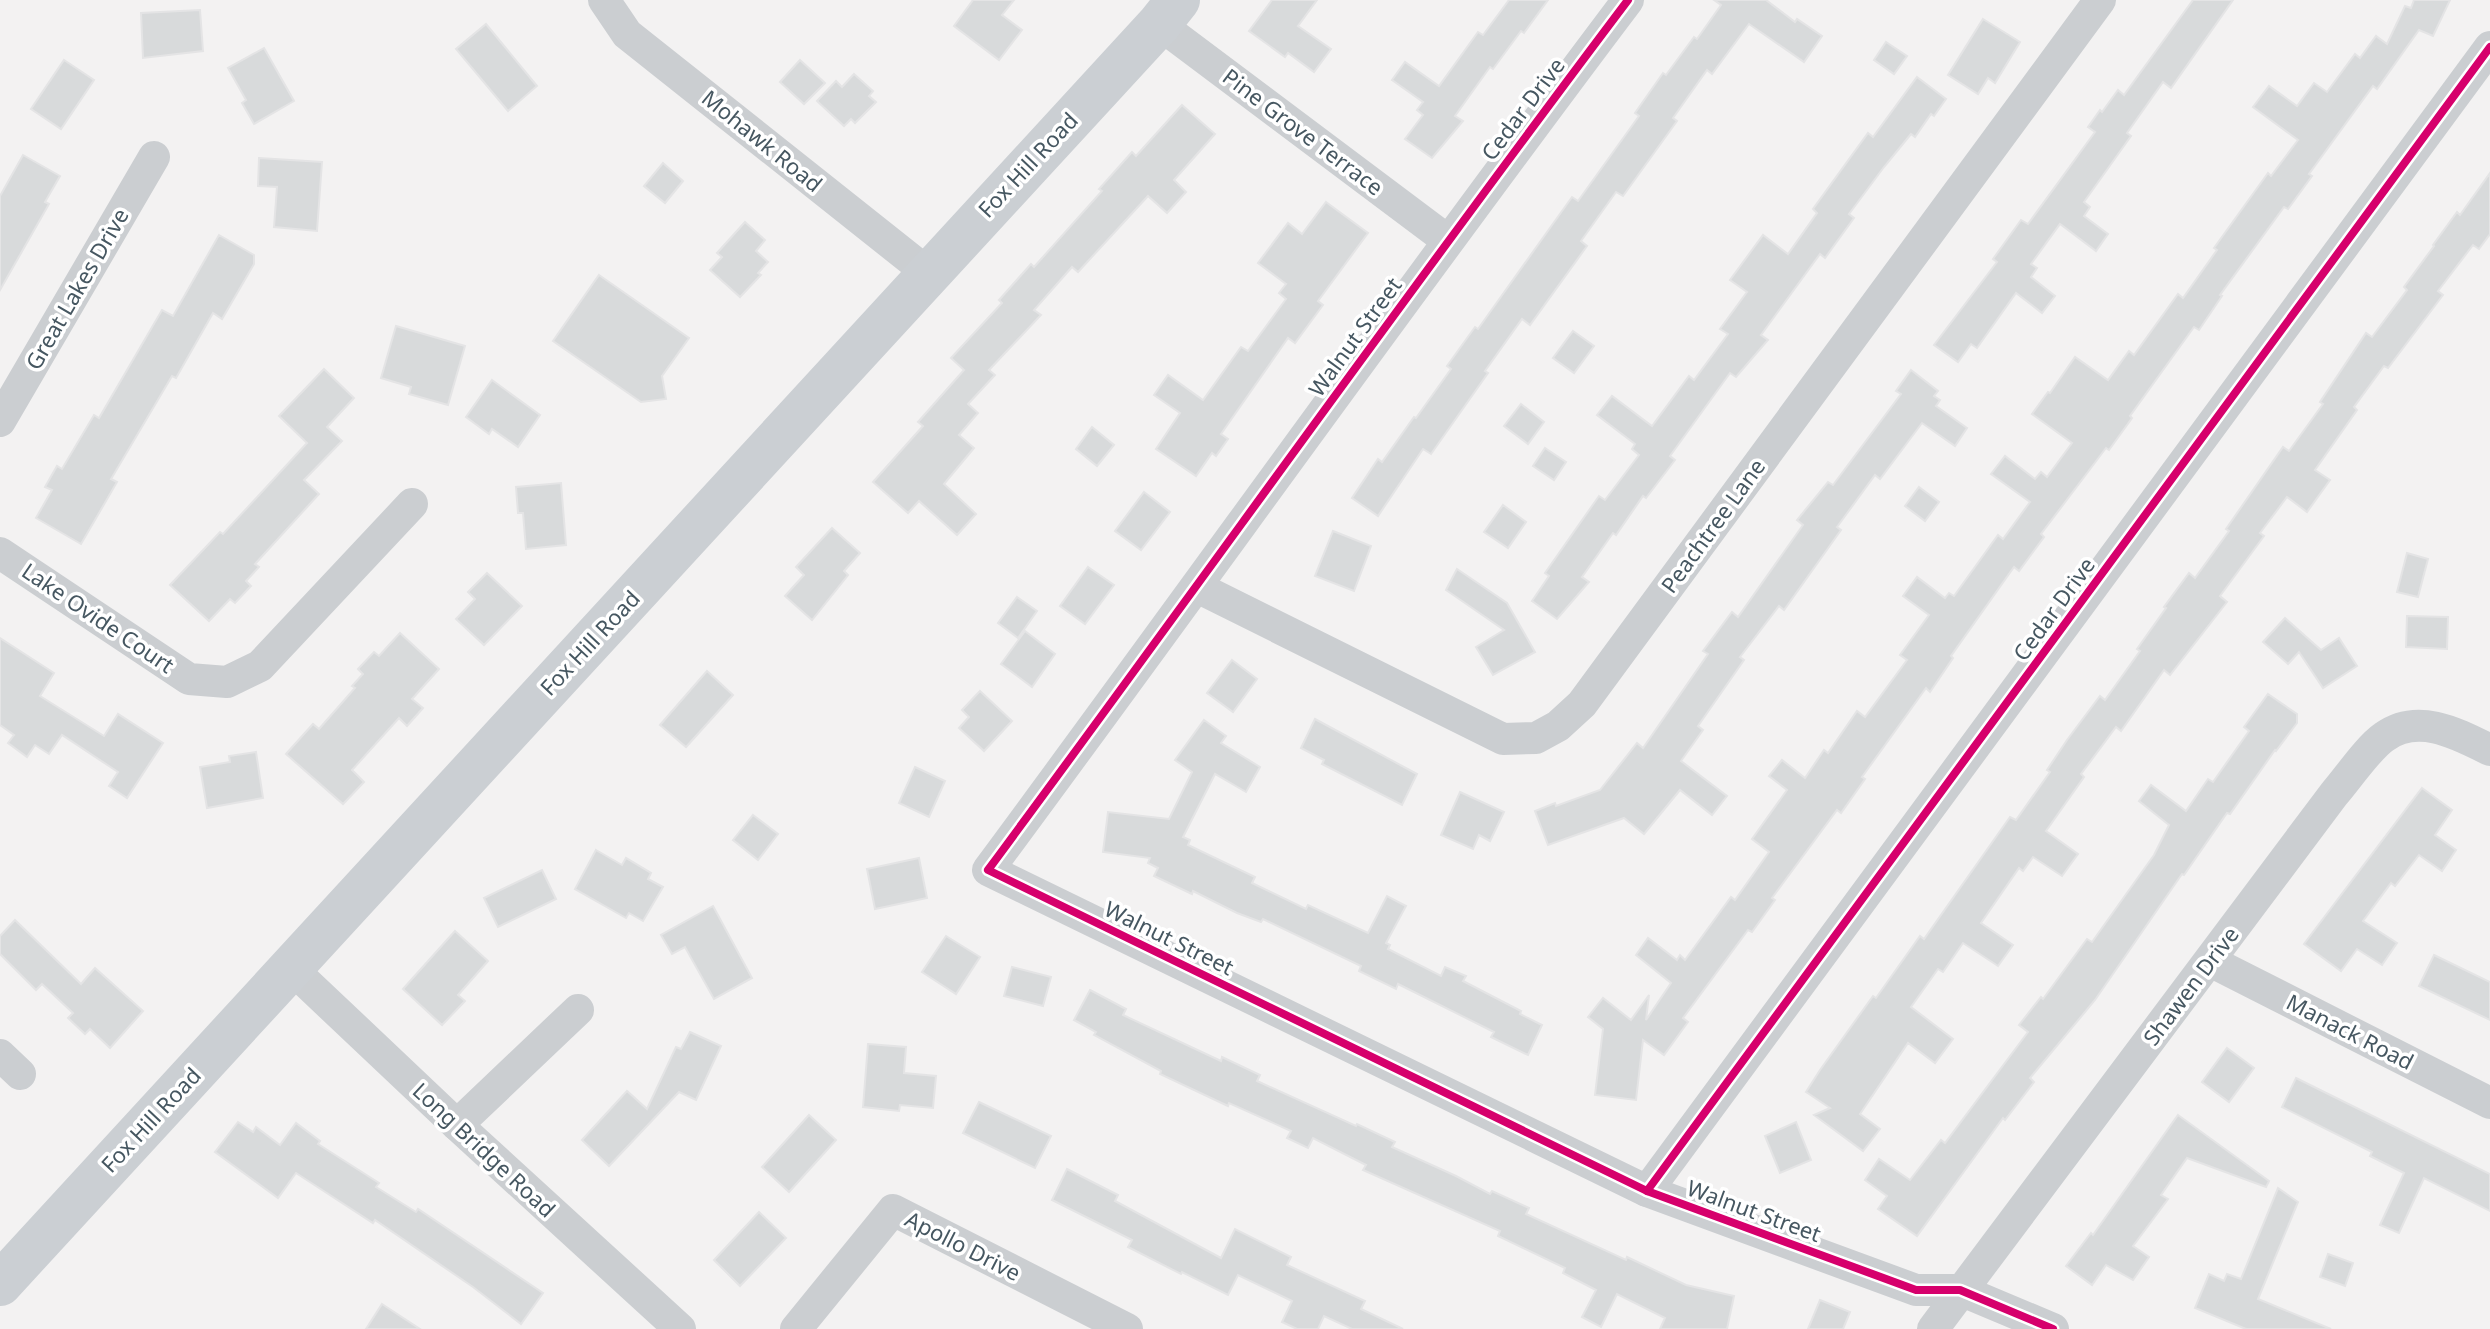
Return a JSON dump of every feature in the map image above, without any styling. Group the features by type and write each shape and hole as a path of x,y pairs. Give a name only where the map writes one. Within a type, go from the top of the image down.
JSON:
{"main road":[{"name":"Fox Hill Road","path":"0,1284 1168,12"}],"street":[{"name":"Mohawk Road","path":"604,0 627,34 928,273"},
{"name":"Cedar Drive","path":"1447,240 1628,0"},
{"name":"Peachtree Lane","path":"1197,587 1503,739 1536,738 1558,726 1582,704 2100,0"},
{"name":"Pine Grove Terrace","path":"1168,12 1447,240"},
{"name":"Cedar Drive","path":"1647,1191 2490,47"},
{"name":"Great Lakes Drive","path":"0,421 154,157"},
{"name":"Walnut Street","path":"1447,240 988,870 1647,1191 1916,1290 1960,1290 2053,1329"},
{"name":"Lake Ovide Court","path":"0,553 189,679 227,682 260,666 412,504"},
{"name":"Shawen Drive","path":"1933,1329 2334,794 2384,736 2408,726 2435,726 2490,750"},
{"name":"Manack Road","path":"2210,961 2490,1103"},
{"name":"Long Bridge Road","path":"291,968 680,1329"},
{"path":"457,1125 578,1010"},
{"name":"Apollo Drive","path":"796,1329 893,1210 1127,1329"}],"building":[{"path":"973,0 1014,0 1002,15 1022,30 999,60 954,26"},
{"path":"1272,0 1317,0 1298,26 1331,49 1314,72 1288,53 1285,57 1249,31"},
{"path":"1509,0 1548,0 1493,69 1490,67 1455,116 1463,121 1432,158 1405,139 1423,115 1417,110 1423,102 1392,80 1405,62 1439,86 1478,32 1483,35"},
{"path":"1714,0 1766,0 1795,22 1797,19 1822,36 1804,62 1749,24 1712,74 1707,70 1673,118 1677,121 1623,196 1616,192 1581,241 1587,246 1530,325 1522,319 1431,454 1423,449 1378,516 1352,498 1378,459 1382,462 1416,418 1451,369 1447,366 1475,327 1478,329 1572,197 1578,201 1639,116 1635,113 1663,73 1666,75 1694,37 1697,39 1721,5"},
{"path":"2193,0 2233,0 2171,88 2163,82 2127,133 2131,136 2084,202 2090,207 2084,216 2108,234 2096,251 2060,224 2031,264 2037,268 2031,277 2055,296 2042,313 2016,293 1977,348 1971,344 1958,362 1934,345 1997,262 1993,259 2021,220 2028,224 2095,132 2088,127 2100,110 2102,112 2118,90 2124,95"},
{"path":"2414,0 2450,0 2433,36 2419,30 2377,89 2373,86 2309,174 2312,176 2288,209 2284,207 2220,295 2199,330 2194,327 2109,450 2106,448 2041,534 2044,537 2019,571 2014,567 1951,656 1953,658 1930,692 1926,688 1862,777 1865,779 1841,813 1837,810 1772,898 1775,900 1752,932 1748,930 1683,1018 1688,1022 1664,1055 1643,1040 1636,1100 1595,1095 1603,1029 1588,1017 1603,998 1631,1020 1649,995 1646,1020 1671,983 1636,955 1648,938 1677,960 1680,955 1685,960 1731,897 1735,900 1769,852 1752,839 1787,790 1769,776 1782,760 1805,778 1824,750 1828,753 1857,711 1865,717 1907,660 1900,655 1929,615 1903,596 1917,577 1945,598 1949,593 1954,596 1998,535 2003,539 2030,502 1991,474 2005,456 2035,479 2041,472 2047,477 2072,443 2032,414 2048,392 2075,357 2108,380 2129,351 2134,355 2178,294 2183,298 2217,250 2214,248 2268,173 2271,176 2298,140 2253,107 2269,86 2297,106 2314,83 2327,92 2355,54 2360,58 2376,36 2387,44 2405,6 2411,8"},
{"path":"200,10 203,51 143,58 141,13"},
{"path":"1983,19 2020,42 1995,83 1988,78 1978,94 1948,75"},
{"path":"486,24 537,86 508,111 456,49"},
{"path":"1886,42 1907,56 1894,74 1874,60"},
{"path":"264,48 294,101 254,124 242,103 246,100 228,68"},
{"path":"64,60 94,80 61,129 31,109"},
{"path":"800,60 825,83 804,104 780,82"},
{"path":"854,74 873,91 869,96 876,102 855,123 851,119 844,126 817,101 836,81 842,87"},
{"path":"1917,77 1946,99 1915,137 1911,134 1884,167 1849,214 1854,218 1825,258 1820,254 1761,335 1768,340 1736,377 1730,373 1670,456 1675,460 1646,498 1643,496 1616,535 1613,533 1582,577 1589,582 1557,619 1532,601 1549,576 1545,573 1599,496 1605,500 1639,455 1632,449 1635,444 1597,415 1612,396 1652,426 1689,376 1694,380 1728,334 1720,329 1747,292 1730,280 1763,235 1788,254 1817,213 1813,209 1868,133 1873,137"},
{"path":"1182,105 1215,134 1174,180 1186,192 1167,213 1148,196 1078,272 1072,267 1034,310 1041,315 989,370 995,375 968,404 978,413 959,435 974,448 944,484 976,514 957,535 919,501 908,513 873,482 923,426 918,422 964,370 951,358 1002,303 999,300 1031,264 1034,267 1102,191 1099,189 1132,152 1136,156"},
{"path":"23,155 60,176 45,202 49,204 0,290 0,196"},
{"path":"259,158 322,162 317,231 274,227 277,187 258,186"},
{"path":"663,163 683,181 665,203 644,186"},
{"path":"2490,173 2490,234 2479,249 2473,245 2438,291 2443,295 2354,407 2357,410 2315,470 2330,480 2307,512 2287,497 2260,533 2264,536 2220,596 2227,602 2170,675 2164,670 2121,731 2116,727 2081,774 2084,777 2046,831 2078,854 2062,876 2033,857 2023,871 2019,868 1981,923 2013,945 1998,966 1963,943 1943,972 1938,969 1911,1007 1953,1039 1935,1063 1908,1043 1860,1114 1880,1129 1863,1151 1814,1115 1830,1108 1806,1092 1820,1070 1920,936 1924,939 2010,817 2016,820 2050,772 2047,770 2067,740 2100,696 2105,700 2140,651 2137,649 2164,607 2189,573 2195,578 2283,447 2289,451 2323,404 2320,402 2366,333 2372,337 2407,290 2404,287 2433,245 2457,212 2460,215"},
{"path":"1326,202 1368,233 1318,301 1323,305 1295,343 1288,338 1221,434 1228,439 1216,456 1212,453 1196,476 1156,449 1180,413 1154,395 1168,375 1203,400 1241,347 1248,351 1286,299 1279,293 1286,284 1258,263 1288,223 1302,234"},
{"path":"745,222 765,240 756,251 768,262 758,273 761,275 740,297 710,270 722,257 717,253"},
{"path":"219,235 254,255 254,264 222,319 213,313 176,378 172,376 111,479 117,482 81,544 36,518 52,490 45,487 57,466 62,469 94,415 99,418 162,310 173,316"},
{"path":"599,275 689,338 662,376 666,399 641,402 553,341"},
{"path":"396,326 465,346 448,405 409,394 411,387 381,378"},
{"path":"1573,331 1594,346 1574,373 1553,358"},
{"path":"324,369 354,398 327,427 342,441 304,480 319,494 255,564 259,567 246,581 251,586 235,603 230,599 209,621 170,585 220,532 223,534 307,443 279,416"},
{"path":"1911,370 1938,391 1934,396 1940,400 1936,406 1967,428 1955,446 1922,423 1880,479 1875,475 1837,527 1841,530 1784,610 1779,606 1740,657 1744,660 1698,726 1703,730 1681,761 1727,796 1712,815 1680,790 1644,834 1624,818 1548,845 1535,811 1600,790 1637,743 1643,748 1708,654 1703,651 1732,612 1738,617 1803,525 1797,520 1828,482 1833,485 1901,394 1896,391"},
{"path":"492,380 540,415 518,447 492,429 489,434 466,417"},
{"path":"1521,404 1544,422 1528,444 1504,426"},
{"path":"1092,427 1114,445 1097,466 1076,449"},
{"path":"1545,448 1566,462 1554,480 1533,466"},
{"path":"561,483 566,545 526,549 523,513 518,513 516,487"},
{"path":"1919,487 1939,502 1925,521 1905,506"},
{"path":"1144,492 1170,512 1141,550 1115,531"},
{"path":"1503,505 1526,522 1508,548 1484,532"},
{"path":"832,528 860,553 844,571 848,575 812,620 785,596 804,575 796,567"},
{"path":"1333,531 1371,546 1354,591 1315,576"},
{"path":"2407,553 2428,559 2418,597 2397,592"},
{"path":"1088,567 1114,585 1085,624 1060,606"},
{"path":"1457,569 1507,603 1535,652 1493,675 1476,647 1504,630 1446,590"},
{"path":"487,573 522,606 484,645 456,619 475,599 468,592"},
{"path":"1017,597 1037,611 1018,638 998,623"},
{"path":"2407,616 2448,617 2447,649 2406,647"},
{"path":"2285,618 2321,650 2339,638 2357,666 2323,688 2299,652 2288,664 2263,642"},
{"path":"1025,631 1055,654 1032,687 1001,664"},
{"path":"400,633 439,669 412,699 423,708 407,726 399,718 352,770 364,782 343,804 286,754 313,724 319,729 355,688 352,686 363,674 358,669 374,652 379,656"},
{"path":"0,638 54,673 40,696 104,736 118,714 163,743 127,798 109,786 118,772 62,735 49,754 35,745 27,757 8,743 14,735 0,725"},
{"path":"1232,660 1257,679 1233,712 1207,693"},
{"path":"707,671 733,695 686,747 660,725"},
{"path":"980,691 1012,721 984,751 959,728 969,717 962,710"},
{"path":"2268,694 2297,714 2297,723 2182,874 2095,1000 2030,1078 2034,1082 2005,1120 2003,1118 1917,1236 1878,1209 1887,1196 1865,1180 1879,1159 1910,1180 1941,1140 1945,1143 2028,1032 2019,1025 2041,997 2043,999 2087,939 2092,942 2154,855 2169,825 2139,801 2151,785 2186,811 2208,779 2213,782 2249,731 2244,727"},
{"path":"1315,719 1417,774 1402,805 1322,764 1324,760 1301,748"},
{"path":"1204,720 1226,736 1221,743 1260,767 1246,792 1215,774 1183,837 1190,840 1188,845 1255,877 1252,883 1306,909 1308,905 1368,933 1387,896 1406,906 1386,943 1390,945 1388,949 1441,976 1445,967 1466,976 1463,981 1542,1025 1528,1055 1491,1037 1494,1032 1398,984 1396,989 1359,971 1361,966 1263,919 1261,922 1237,913 1154,876 1158,868 1148,863 1150,858 1103,852 1108,812 1169,819 1192,772 1175,760"},
{"path":"256,752 263,798 207,808 200,767 230,762 229,756"},
{"path":"915,767 945,781 929,817 899,803"},
{"path":"2422,788 2452,810 2435,835 2456,850 2442,871 2419,855 2395,886 2391,883 2363,921 2397,943 2382,965 2357,949 2341,971 2304,944"},
{"path":"1460,792 1504,812 1490,841 1479,835 1473,849 1441,835"},
{"path":"753,815 778,834 758,860 733,840"},
{"path":"596,850 622,865 626,858 651,873 648,879 663,887 643,921 629,913 626,918 575,889"},
{"path":"919,858 927,898 875,909 867,869"},
{"path":"542,870 556,899 498,927 484,898"},
{"path":"713,906 752,978 714,999 685,947 672,954 661,935"},
{"path":"15,920 81,984 95,968 143,1011 110,1048 90,1029 85,1034 68,1018 73,1013 42,984 36,990 0,954 0,936"},
{"path":"455,931 488,961 458,995 465,1001 442,1025 403,989"},
{"path":"946,936 980,957 956,994 922,972"},
{"path":"2434,955 2490,982 2490,1020 2419,986"},
{"path":"1012,967 1051,977 1043,1006 1004,996"},
{"path":"1090,990 1126,1009 1123,1015 1221,1061 1222,1057 1260,1075 1257,1081 1395,1142 1392,1147 1490,1194 1492,1191 1529,1208 1526,1214 1686,1285 1734,1296 1727,1329 1660,1329 1665,1318 1617,1294 1601,1327 1582,1317 1596,1290 1563,1273 1565,1268 1498,1236 1500,1231 1363,1170 1366,1165 1313,1138 1308,1148 1287,1138 1291,1131 1160,1074 1161,1071 1094,1035 1096,1032 1074,1020"},
{"path":"690,1032 721,1046 696,1100 679,1092 609,1166 582,1140 627,1091 647,1109 676,1047 681,1049"},
{"path":"868,1044 906,1047 904,1073 936,1076 933,1108 900,1105 899,1111 863,1107"},
{"path":"2227,1048 2254,1068 2229,1102 2202,1082"},
{"path":"2296,1078 2490,1174 2490,1211 2424,1178 2399,1233 2380,1225 2404,1173 2370,1156 2372,1152 2282,1107"},
{"path":"979,1102 1051,1136 1035,1168 963,1133"},
{"path":"809,1115 836,1140 789,1192 762,1167"},
{"path":"2178,1115 2269,1181 2266,1187 2187,1158 2161,1195 2168,1199 2133,1246 2149,1257 2133,1280 2106,1265 2092,1285 2066,1266 2091,1233 2093,1235"},
{"path":"238,1122 253,1132 256,1127 280,1145 296,1123 320,1141 318,1144 379,1183 376,1187 416,1212 418,1209 543,1293 521,1324 375,1220 373,1223 296,1173 278,1198 215,1152"},
{"path":"1796,1122 1811,1160 1780,1173 1765,1136"},
{"path":"1067,1169 1118,1195 1115,1201 1221,1258 1235,1229 1291,1257 1287,1265 1365,1301 1361,1309 1403,1329 1352,1329 1324,1316 1318,1329 1297,1329 1282,1322 1292,1301 1238,1275 1228,1295 1181,1274 1128,1247 1132,1240 1052,1200"},
{"path":"2278,1188 2298,1202 2258,1299 2331,1329 2246,1329 2195,1308 2209,1274 2224,1281 2227,1274 2241,1279"},
{"path":"759,1212 786,1238 740,1286 714,1260"},
{"path":"2328,1254 2353,1263 2345,1286 2320,1277"},
{"path":"1820,1300 1850,1312 1843,1329 1808,1329"},
{"path":"382,1304 420,1329 366,1329"}],"cycle path":[{"path":"1628,0 988,870 1647,1191 1916,1290 1960,1290 2053,1329"},
{"path":"1647,1191 2490,47"}]}
